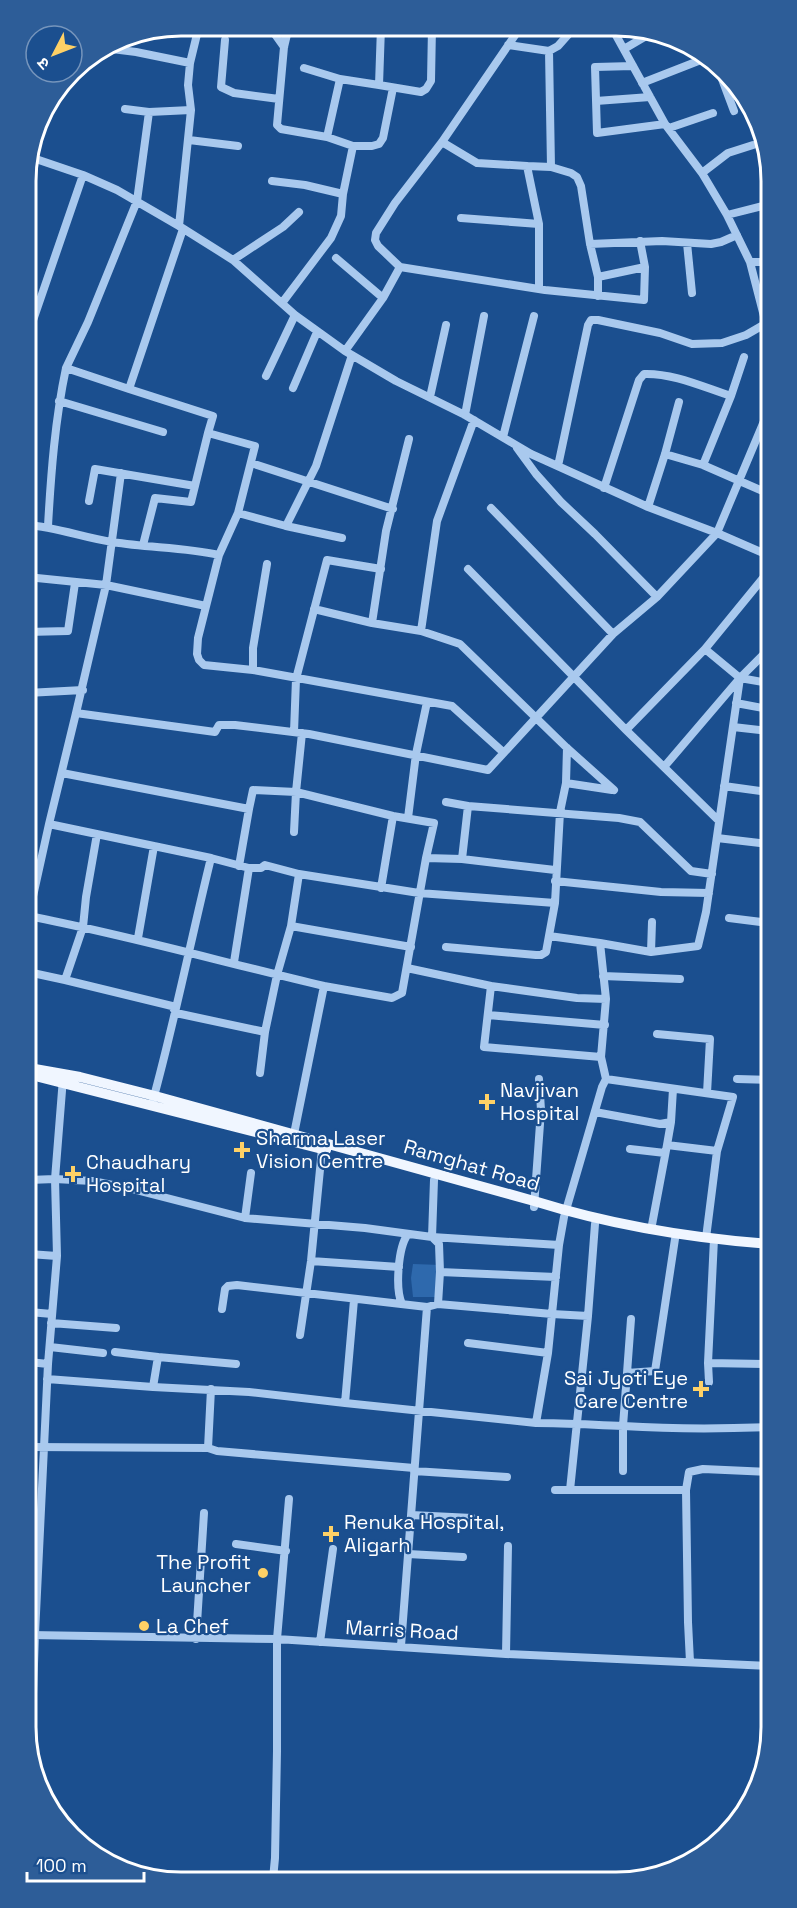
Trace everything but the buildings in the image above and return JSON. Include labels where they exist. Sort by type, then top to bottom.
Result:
[{"type":"main road","name":"Ramghat Road","points":[[36,1070],[294,1134],[622,1231],[675,1239],[761,1243]]},
{"type":"main road","name":"Ramghat Road","points":[[36,1075],[63,1078]]},
{"type":"main road","name":"Ramghat Road","points":[[153,1100],[434,1180],[534,1204]]},
{"type":"main road","name":"Ramghat Road","points":[[566,1214],[761,1248]]},
{"type":"street","points":[[129,389],[181,228],[191,110],[188,85],[196,36]]},
{"type":"street","points":[[276,36],[284,47]]},
{"type":"street","points":[[287,36],[277,125],[281,129],[327,137],[353,146],[379,144],[383,138],[393,88]]},
{"type":"street","points":[[379,85],[381,36]]},
{"type":"street","points":[[304,68],[340,79],[421,92],[431,81],[432,36]]},
{"type":"street","points":[[514,36],[442,142],[394,203],[376,233],[375,240],[378,246],[400,267],[539,289],[644,300],[645,267],[640,241]]},
{"type":"street","points":[[508,45],[549,51],[558,46],[567,36]]},
{"type":"street","points":[[617,36],[667,126],[702,173],[727,215],[750,262],[761,306]]},
{"type":"street","points":[[624,49],[642,39]]},
{"type":"street","points":[[225,40],[221,87],[234,93],[279,99]]},
{"type":"street","points":[[119,50],[190,63]]},
{"type":"street","points":[[549,51],[550,167]]},
{"type":"street","points":[[642,83],[698,61]]},
{"type":"street","points":[[633,66],[595,68],[597,133],[667,126],[713,112]]},
{"type":"street","points":[[327,137],[340,79]]},
{"type":"street","points":[[724,84],[734,111]]},
{"type":"street","points":[[596,101],[650,97]]},
{"type":"street","points":[[125,109],[148,112],[191,110]]},
{"type":"street","points":[[48,526],[51,466],[59,401],[66,368],[88,322],[136,201],[148,112]]},
{"type":"street","points":[[189,140],[238,146]]},
{"type":"street","points":[[442,142],[477,164],[550,167],[577,177],[581,186],[598,277],[598,296]]},
{"type":"street","points":[[702,173],[728,153],[753,145]]},
{"type":"street","points":[[282,303],[331,238],[341,216],[353,146]]},
{"type":"street","points":[[38,160],[83,175],[117,190],[233,260],[317,332],[396,381],[465,415],[531,454],[648,507],[761,552]]},
{"type":"street","points":[[527,166],[539,224],[539,289]]},
{"type":"street","points":[[36,312],[83,175]]},
{"type":"street","points":[[272,181],[305,185],[343,194]]},
{"type":"street","points":[[727,215],[761,206]]},
{"type":"street","points":[[233,260],[283,227],[299,212]]},
{"type":"street","points":[[461,218],[539,224]]},
{"type":"street","points":[[590,243],[721,242],[737,236]]},
{"type":"street","points":[[687,243],[692,293]]},
{"type":"street","points":[[336,258],[383,298]]},
{"type":"street","points":[[750,262],[761,262]]},
{"type":"street","points":[[286,526],[316,466],[349,353],[400,267]]},
{"type":"street","points":[[598,277],[645,267]]},
{"type":"street","points":[[266,376],[295,315]]},
{"type":"street","points":[[465,415],[484,316]]},
{"type":"street","points":[[503,437],[534,316]]},
{"type":"street","points":[[558,466],[591,320],[660,333],[692,344],[722,343],[761,328]]},
{"type":"street","points":[[430,397],[446,325]]},
{"type":"street","points":[[293,388],[317,332]]},
{"type":"street","points":[[703,465],[744,357]]},
{"type":"street","points":[[66,368],[213,416],[191,502],[155,498],[143,545]]},
{"type":"street","points":[[604,488],[639,380],[644,374],[677,379],[731,396]]},
{"type":"street","points":[[59,401],[163,432]]},
{"type":"street","points":[[648,507],[679,402]]},
{"type":"street","points":[[421,631],[438,521],[474,420]]},
{"type":"street","points":[[76,712],[215,732],[219,725],[235,725],[298,733],[416,754],[488,770],[613,634],[657,597],[717,533],[761,429]]},
{"type":"street","points":[[208,433],[255,446],[238,513],[219,555],[198,638],[199,660],[204,665],[253,670],[452,706],[503,752]]},
{"type":"street","points":[[372,623],[386,531],[409,440]]},
{"type":"street","points":[[513,443],[561,502],[596,534],[657,597]]},
{"type":"street","points":[[665,454],[703,465],[761,491]]},
{"type":"street","points":[[251,463],[393,509]]},
{"type":"street","points":[[89,501],[95,469],[195,486]]},
{"type":"street","points":[[36,882],[106,585],[121,473]]},
{"type":"street","points":[[490,508],[613,634]]},
{"type":"street","points":[[238,513],[342,538]]},
{"type":"street","points":[[36,525],[48,526],[112,542],[203,551],[219,555]]},
{"type":"street","points":[[294,832],[298,733],[296,679],[327,560],[381,569]]},
{"type":"street","points":[[253,670],[256,630],[267,564]]},
{"type":"street","points":[[468,569],[719,821]]},
{"type":"street","points":[[36,578],[106,585],[206,606]]},
{"type":"street","points":[[626,730],[705,649],[761,581]]},
{"type":"street","points":[[36,632],[68,631],[75,582]]},
{"type":"street","points":[[314,609],[372,623],[421,631],[460,644],[567,748],[614,790],[566,783]]},
{"type":"street","points":[[705,649],[740,678],[761,682]]},
{"type":"street","points":[[664,767],[740,678],[761,657]]},
{"type":"street","points":[[549,936],[651,952],[698,946],[712,874],[740,678]]},
{"type":"street","points":[[36,693],[83,690]]},
{"type":"street","points":[[408,818],[416,754],[427,702]]},
{"type":"street","points":[[736,703],[761,708]]},
{"type":"street","points":[[733,726],[761,730]]},
{"type":"street","points":[[446,947],[541,955],[546,952],[555,903],[555,870],[560,812],[566,783],[567,748]]},
{"type":"street","points":[[62,773],[249,809]]},
{"type":"street","points":[[724,786],[761,791]]},
{"type":"street","points":[[36,919],[138,938],[188,953],[234,962],[324,986],[392,998],[402,993],[434,823],[393,816],[296,792],[254,790],[239,866]]},
{"type":"street","points":[[446,802],[468,806],[619,818],[640,822],[691,871],[712,874]]},
{"type":"street","points":[[462,859],[468,806]]},
{"type":"street","points":[[381,888],[393,816]]},
{"type":"street","points":[[49,824],[249,868],[261,868],[265,865],[299,874],[419,893],[555,903]]},
{"type":"street","points":[[65,980],[83,927],[97,834]]},
{"type":"street","points":[[717,838],[761,843]]},
{"type":"street","points":[[138,938],[154,846]]},
{"type":"street","points":[[153,1100],[176,1013],[211,858]]},
{"type":"street","points":[[426,858],[462,859],[555,870]]},
{"type":"street","points":[[234,962],[249,868]]},
{"type":"street","points":[[260,1073],[265,1032],[277,975],[291,926],[299,874]]},
{"type":"street","points":[[555,881],[661,892],[709,893]]},
{"type":"street","points":[[729,918],[761,922]]},
{"type":"street","points":[[651,952],[652,922]]},
{"type":"street","points":[[291,926],[411,947]]},
{"type":"street","points":[[536,1423],[548,1353],[559,1245],[606,1079],[602,1057],[606,999],[600,943]]},
{"type":"street","points":[[407,968],[491,986],[577,998],[606,999]]},
{"type":"street","points":[[36,974],[172,1006],[176,1013],[265,1032]]},
{"type":"street","points":[[603,976],[680,979]]},
{"type":"street","points":[[294,1134],[324,986]]},
{"type":"street","points":[[491,986],[484,1047],[602,1057]]},
{"type":"street","points":[[488,1015],[605,1025]]},
{"type":"street","points":[[657,1034],[710,1040],[707,1093]]},
{"type":"street","points":[[36,1576],[51,1314],[57,1256],[55,1179],[63,1078]]},
{"type":"street","points":[[534,1204],[541,1110],[539,1079]]},
{"type":"street","points":[[606,1079],[733,1096],[717,1151],[711,1240],[709,1382]]},
{"type":"street","points":[[737,1079],[761,1080]]},
{"type":"street","points":[[651,1230],[671,1122],[673,1089]]},
{"type":"street","points":[[595,1112],[660,1124],[671,1122]]},
{"type":"street","points":[[300,1335],[311,1261],[322,1149]]},
{"type":"street","points":[[630,1149],[717,1151]]},
{"type":"street","points":[[245,1218],[251,1173]]},
{"type":"street","points":[[36,1180],[92,1181],[245,1218],[365,1228],[432,1237],[559,1245]]},
{"type":"street","points":[[434,1180],[432,1237],[439,1244],[438,1304]]},
{"type":"street","points":[[570,1490],[595,1224]]},
{"type":"street","points":[[402,1304],[399,1297],[399,1267],[404,1240],[408,1234]]},
{"type":"street","points":[[627,1373],[655,1371],[675,1239]]},
{"type":"street","points":[[36,1254],[57,1256]]},
{"type":"street","points":[[311,1261],[399,1267]]},
{"type":"street","points":[[440,1272],[556,1276]]},
{"type":"street","points":[[222,1309],[225,1289],[228,1286],[237,1285],[427,1307],[438,1304],[588,1316]]},
{"type":"street","points":[[345,1403],[354,1300]]},
{"type":"street","points":[[400,1646],[427,1307]]},
{"type":"street","points":[[36,1313],[51,1314]]},
{"type":"street","points":[[623,1471],[623,1426],[631,1319]]},
{"type":"street","points":[[51,1323],[116,1328]]},
{"type":"street","points":[[468,1343],[548,1353]]},
{"type":"street","points":[[50,1347],[103,1353]]},
{"type":"street","points":[[115,1352],[236,1364]]},
{"type":"street","points":[[153,1387],[158,1357]]},
{"type":"street","points":[[36,1363],[48,1364]]},
{"type":"street","points":[[708,1363],[761,1364]]},
{"type":"street","points":[[47,1379],[211,1389],[536,1423],[577,1422],[623,1426],[729,1429],[761,1427]]},
{"type":"street","points":[[208,1448],[211,1389]]},
{"type":"street","points":[[36,1447],[208,1448],[217,1451],[507,1477]]},
{"type":"street","points":[[690,1662],[688,1472],[703,1469],[761,1472]]},
{"type":"street","points":[[555,1490],[687,1490]]},
{"type":"street","points":[[274,1872],[277,1639],[289,1499]]},
{"type":"street","points":[[196,1639],[204,1513]]},
{"type":"street","points":[[411,1515],[472,1518]]},
{"type":"street","points":[[236,1544],[286,1551]]},
{"type":"street","points":[[506,1654],[508,1546]]},
{"type":"street","points":[[320,1642],[333,1549]]},
{"type":"street","points":[[408,1554],[463,1557]]},
{"type":"street","name":"Marris Road","points":[[36,1634],[277,1639],[506,1654],[761,1666]]},
{"type":"shaded area","points":[[413,1264],[441,1265],[436,1297],[413,1297],[411,1278]]},
{"type":"place","name":"Navjivan Hospital","points":[[487,1102]]},
{"type":"place","name":"Sharma Laser Vision Centre","points":[[242,1150]]},
{"type":"place","name":"Chaudhary Hospital","points":[[73,1174]]},
{"type":"place","name":"Sai Jyoti Eye Care Centre","points":[[701,1389]]},
{"type":"place","name":"Renuka Hospital, Aligarh","points":[[331,1534]]},
{"type":"place","name":"The Profit Launcher","points":[[263,1573]]},
{"type":"place","name":"La Chef","points":[[144,1626]]}]
